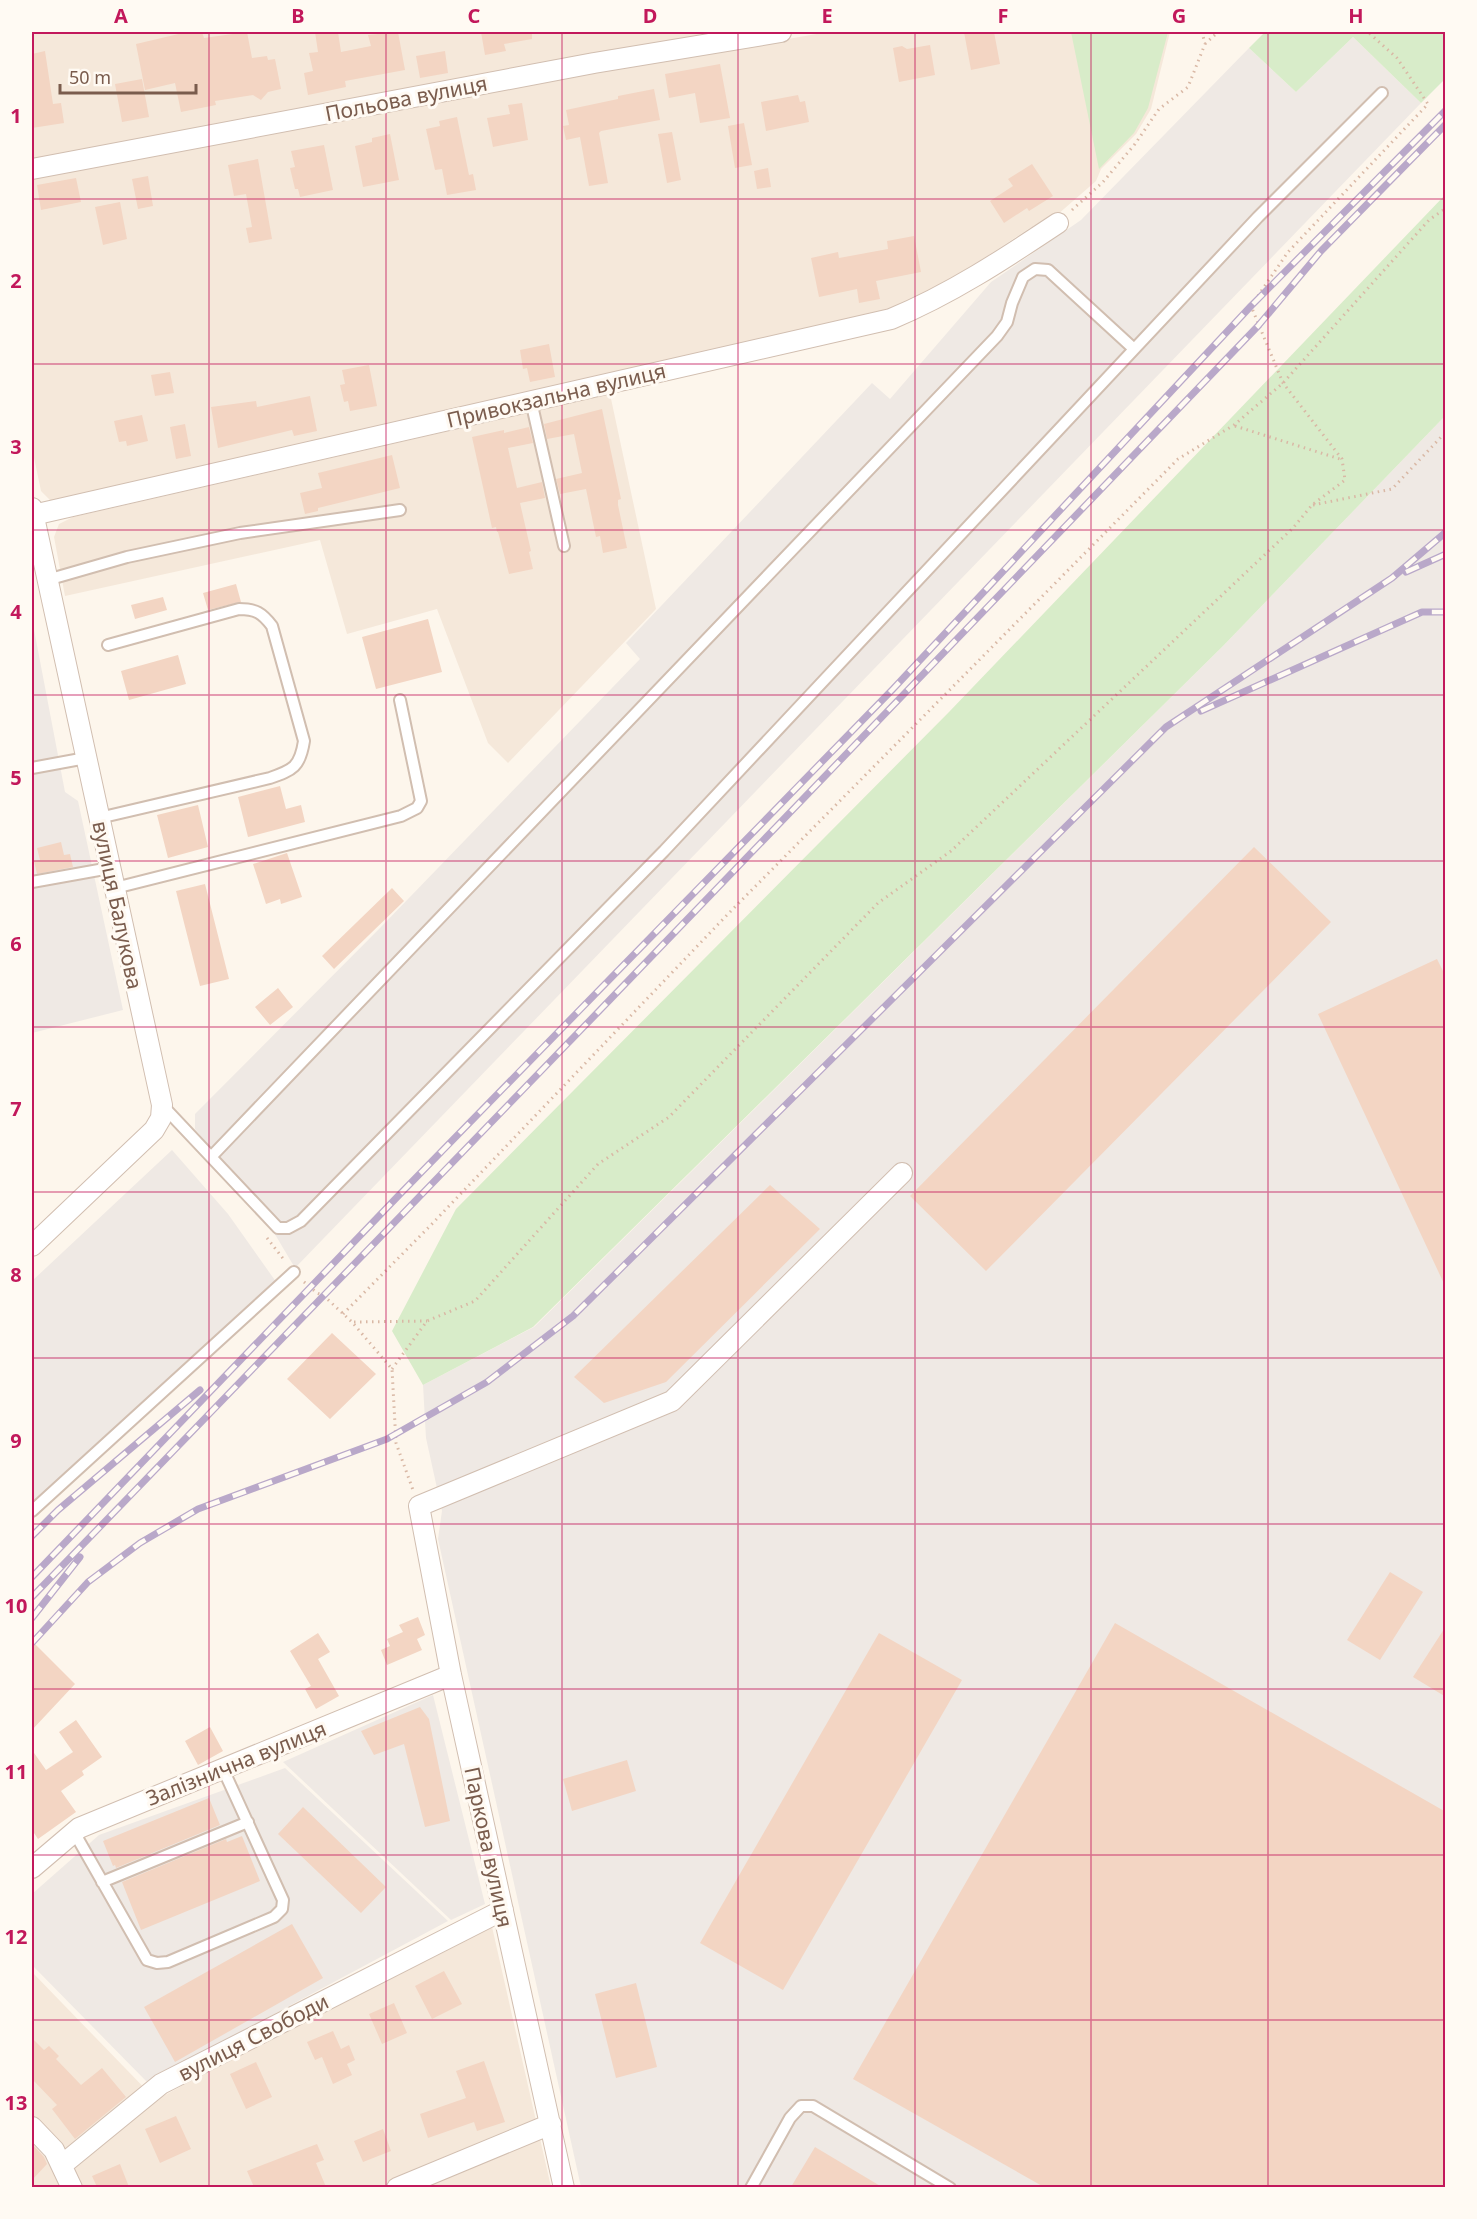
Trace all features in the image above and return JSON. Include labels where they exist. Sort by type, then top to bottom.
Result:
[{"type":"street","name":"Польова вулиця","points":[[32,169],[582,65],[781,32]]},
{"type":"street","name":"Привокзальна вулиця","points":[[32,512],[891,319],[929,303],[993,267],[1058,223]]},
{"type":"street","name":"вулиця Балукова","points":[[32,512],[162,1105]]},
{"type":"street","points":[[32,1246],[154,1130],[161,1118],[162,1105]]},
{"type":"street","points":[[418,1506],[672,1401],[902,1173]]},
{"type":"street","name":"Паркова вулиця","points":[[418,1506],[452,1675],[564,2187]]},
{"type":"street","name":"Залізнична вулиця","points":[[32,1868],[79,1828],[452,1675]]},
{"type":"street","name":"вулиця Свободи","points":[[62,2165],[161,2084],[503,1910]]},
{"type":"street","points":[[397,2187],[551,2124]]},
{"type":"street","points":[[32,2127],[54,2150],[72,2187]]},
{"type":"lane","points":[[162,1105],[278,1228],[288,1228],[301,1221],[664,851],[1258,217],[1382,93]]},
{"type":"lane","points":[[211,1157],[997,336],[1007,322],[1023,277],[1035,269],[1048,270],[1134,349]]},
{"type":"lane","points":[[531,401],[564,546]]},
{"type":"lane","points":[[47,580],[127,557],[240,533],[400,510]]},
{"type":"lane","points":[[99,818],[270,778],[288,771],[301,759],[304,741],[272,626],[264,615],[253,609],[239,609],[108,645]]},
{"type":"lane","points":[[115,888],[401,816],[417,808],[421,801],[400,700]]},
{"type":"lane","points":[[32,768],[86,758]]},
{"type":"lane","points":[[32,882],[110,868]]},
{"type":"lane","points":[[32,1511],[294,1272]]},
{"type":"lane","points":[[74,1832],[147,1960],[157,1963],[168,1962],[274,1917],[282,1909],[282,1900],[223,1768]]},
{"type":"lane","points":[[102,1882],[248,1822]]},
{"type":"lane","points":[[751,2187],[790,2118],[801,2106],[813,2106],[950,2187]]},
{"type":"path","points":[[1202,32],[1205,44]]},
{"type":"path","points":[[1058,223],[1103,182],[1135,144],[1159,109],[1188,87],[1205,44],[1218,32]]},
{"type":"path","points":[[352,1322],[427,1321],[475,1301],[598,1164],[669,1117],[878,903],[951,851],[1293,528],[1312,505],[1346,480],[1342,459],[1282,383],[1251,306],[1288,252],[1428,104],[1397,58],[1368,32]]},
{"type":"path","points":[[343,1314],[727,915],[1178,459],[1234,425],[1282,383],[1429,220],[1446,208]]},
{"type":"path","points":[[1234,425],[1342,459]]},
{"type":"path","points":[[1312,505],[1392,489],[1442,436],[1446,437]]},
{"type":"path","points":[[264,1235],[294,1272],[352,1322],[392,1370],[396,1443],[418,1506]]},
{"type":"path","points":[[392,1370],[427,1321]]},
{"type":"shaded area","points":[[32,32],[714,32],[32,160]]},
{"type":"shaded area","points":[[828,32],[1170,32],[1151,109],[1136,134],[1101,169],[1096,181],[1049,222],[1030,228],[926,296],[890,312],[65,503],[50,500],[41,491],[32,448],[32,178],[596,72]]},
{"type":"shaded area","points":[[1353,37],[1421,103],[295,1268],[254,1199],[195,1129],[195,1114],[380,928],[640,659],[626,643],[872,383],[890,399],[991,282],[1081,220],[1249,48],[1296,92]]},
{"type":"shaded area","points":[[610,394],[656,609],[508,763],[488,743],[437,609],[347,634],[320,540],[65,596],[54,537],[59,524],[73,517]]},
{"type":"shaded area","points":[[1445,416],[1445,2187],[581,2187],[438,1539],[442,1511],[426,1438],[423,1385],[534,1327],[1223,646]]},
{"type":"shaded area","points":[[32,619],[65,792],[78,801],[123,1010],[32,1033]]},
{"type":"shaded area","points":[[172,1150],[228,1214],[279,1286],[32,1503],[32,1281]]},
{"type":"shaded area","points":[[433,1695],[485,1904],[451,1920],[283,1762]]},
{"type":"shaded area","points":[[285,1768],[448,1921],[147,2082],[32,1965],[32,1894],[99,1835]]},
{"type":"shaded area","points":[[490,1918],[551,2187],[32,2187],[32,1972],[156,2100]]},
{"type":"green space","points":[[1071,32],[1168,32],[1148,108],[1134,133],[1099,169]]},
{"type":"green space","points":[[1265,32],[1445,32],[1445,79],[1421,103],[1353,37],[1296,92],[1249,48]]},
{"type":"green space","points":[[1445,195],[1445,416],[1223,646],[533,1327],[423,1385],[392,1331],[456,1209],[949,712]]},
{"type":"building","points":[[187,32],[202,32],[204,38],[247,32],[252,58],[267,56],[268,60],[275,59],[281,89],[268,92],[261,100],[253,95],[215,101],[216,105],[181,112],[175,83],[145,90],[136,44]]},
{"type":"building","points":[[315,32],[338,32],[341,52],[371,46],[368,35],[398,32],[405,70],[345,81],[346,87],[308,95],[304,73],[313,71],[309,53],[318,52]]},
{"type":"building","points":[[481,32],[532,32],[532,39],[504,44],[506,51],[485,55]]},
{"type":"building","points":[[964,32],[994,32],[1000,64],[971,70]]},
{"type":"building","points":[[930,45],[935,75],[899,82],[893,48],[902,46],[907,49]]},
{"type":"building","points":[[45,51],[53,104],[61,103],[64,123],[32,128],[32,54]]},
{"type":"building","points":[[445,51],[448,73],[420,78],[416,56]]},
{"type":"building","points":[[720,64],[730,118],[700,123],[695,93],[669,98],[665,74]]},
{"type":"building","points":[[142,79],[149,117],[122,122],[115,84]]},
{"type":"building","points":[[654,89],[660,120],[601,131],[599,133],[608,183],[589,186],[580,137],[566,140],[563,126],[569,125],[566,110]]},
{"type":"building","points":[[798,95],[800,102],[805,101],[809,122],[766,131],[761,102]]},
{"type":"building","points":[[522,103],[528,140],[493,147],[487,118],[510,114],[508,105]]},
{"type":"building","points":[[457,117],[469,175],[473,174],[476,190],[447,195],[442,169],[435,170],[426,129],[440,126],[439,121]]},
{"type":"building","points":[[744,123],[752,165],[735,168],[728,126]]},
{"type":"building","points":[[672,132],[681,180],[667,183],[658,134]]},
{"type":"building","points":[[390,134],[399,180],[363,187],[355,146],[372,142],[372,138]]},
{"type":"building","points":[[324,145],[333,190],[300,197],[298,189],[295,189],[290,168],[295,167],[291,151]]},
{"type":"building","points":[[258,159],[272,239],[249,243],[246,228],[252,227],[246,194],[234,196],[228,165]]},
{"type":"building","points":[[1032,164],[1053,196],[1029,211],[1027,208],[1004,223],[990,201],[1013,186],[1008,179]]},
{"type":"building","points":[[768,168],[771,187],[757,189],[754,171]]},
{"type":"building","points":[[148,176],[153,206],[138,209],[132,179]]},
{"type":"building","points":[[76,178],[81,202],[41,210],[37,185]]},
{"type":"building","points":[[120,202],[127,239],[103,245],[95,207]]},
{"type":"building","points":[[914,236],[921,272],[876,281],[880,299],[859,303],[857,289],[819,297],[811,258],[838,252],[839,258],[888,249],[887,241]]},
{"type":"building","points":[[549,344],[555,377],[530,382],[527,368],[523,369],[520,350]]},
{"type":"building","points":[[369,365],[377,406],[350,411],[348,401],[344,402],[340,385],[345,384],[342,370]]},
{"type":"building","points":[[170,372],[174,393],[155,396],[151,375]]},
{"type":"building","points":[[310,396],[317,431],[294,436],[292,430],[218,448],[211,407],[256,401],[257,407]]},
{"type":"building","points":[[602,409],[621,499],[618,500],[618,505],[627,548],[603,553],[600,536],[596,537],[586,489],[560,494],[556,479],[582,473],[574,434],[547,439],[544,424]]},
{"type":"building","points":[[142,415],[148,441],[127,446],[126,441],[119,442],[114,421]]},
{"type":"building","points":[[185,424],[191,456],[176,459],[170,427]]},
{"type":"building","points":[[529,427],[533,443],[508,448],[517,488],[542,482],[545,498],[520,503],[533,569],[509,574],[498,532],[496,527],[492,528],[472,437]]},
{"type":"building","points":[[392,455],[400,488],[318,508],[318,511],[305,514],[300,493],[322,488],[318,473]]},
{"type":"building","points":[[236,584],[241,602],[208,610],[203,593]]},
{"type":"building","points":[[163,597],[167,610],[135,619],[131,605]]},
{"type":"building","points":[[428,619],[442,672],[376,689],[362,637]]},
{"type":"building","points":[[178,655],[186,684],[129,700],[121,671]]},
{"type":"building","points":[[280,786],[286,809],[301,805],[305,822],[248,837],[238,797]]},
{"type":"building","points":[[198,805],[208,847],[168,858],[157,815]]},
{"type":"building","points":[[61,842],[64,855],[70,854],[73,867],[37,874],[34,861],[40,860],[37,848]]},
{"type":"building","points":[[1254,847],[1331,922],[986,1271],[910,1196]]},
{"type":"building","points":[[287,853],[302,897],[281,904],[280,899],[266,904],[253,864]]},
{"type":"building","points":[[205,884],[229,979],[200,986],[176,891]]},
{"type":"building","points":[[392,888],[404,901],[334,969],[322,956]]},
{"type":"building","points":[[1437,959],[1446,977],[1446,1288],[1318,1014]]},
{"type":"building","points":[[278,988],[293,1007],[270,1025],[255,1007]]},
{"type":"building","points":[[770,1185],[820,1229],[666,1382],[604,1403],[574,1377]]},
{"type":"building","points":[[332,1333],[376,1374],[330,1419],[287,1379]]},
{"type":"building","points":[[1390,1572],[1423,1592],[1380,1660],[1347,1640]]},
{"type":"building","points":[[418,1617],[425,1635],[417,1639],[422,1650],[387,1665],[381,1650],[390,1646],[387,1639],[403,1632],[399,1625]]},
{"type":"building","points":[[1115,1623],[1446,1812],[1446,2187],[1044,2187],[853,2079]]},
{"type":"building","points":[[1446,1626],[1446,1697],[1413,1677]]},
{"type":"building","points":[[318,1633],[330,1652],[318,1659],[339,1696],[316,1709],[305,1689],[311,1686],[290,1651]]},
{"type":"building","points":[[879,1633],[962,1680],[783,1990],[700,1943]]},
{"type":"building","points":[[32,1641],[75,1684],[32,1730]]},
{"type":"building","points":[[420,1707],[429,1719],[450,1821],[425,1827],[404,1744],[374,1755],[361,1731]]},
{"type":"building","points":[[76,1720],[102,1757],[82,1771],[84,1775],[61,1791],[76,1812],[38,1839],[32,1830],[32,1750],[46,1770],[73,1752],[59,1732]]},
{"type":"building","points":[[210,1727],[223,1751],[198,1765],[185,1741]]},
{"type":"building","points":[[627,1760],[636,1791],[572,1811],[563,1779]]},
{"type":"building","points":[[209,1798],[220,1825],[116,1868],[115,1865],[113,1866],[103,1841]]},
{"type":"building","points":[[303,1807],[386,1887],[361,1913],[278,1834]]},
{"type":"building","points":[[242,1836],[260,1881],[141,1930],[122,1882],[226,1839],[227,1842]]},
{"type":"building","points":[[292,1924],[323,1978],[175,2062],[144,2007]]},
{"type":"building","points":[[444,1971],[462,2004],[432,2019],[415,1986]]},
{"type":"building","points":[[636,1983],[657,2067],[616,2078],[595,1994]]},
{"type":"building","points":[[394,2003],[407,2033],[382,2044],[369,2014]]},
{"type":"building","points":[[333,2031],[341,2049],[349,2045],[355,2060],[347,2064],[352,2075],[333,2084],[322,2057],[315,2060],[307,2042]]},
{"type":"building","points":[[32,2038],[44,2050],[49,2046],[59,2056],[56,2059],[81,2085],[102,2068],[126,2097],[75,2139],[52,2109],[57,2105],[32,2079]]},
{"type":"building","points":[[484,2061],[505,2122],[477,2131],[474,2122],[428,2138],[420,2114],[466,2098],[456,2071]]},
{"type":"building","points":[[256,2062],[272,2097],[246,2109],[230,2074]]},
{"type":"building","points":[[176,2116],[191,2149],[160,2163],[145,2129]]},
{"type":"building","points":[[383,2129],[391,2151],[363,2162],[354,2141]]},
{"type":"building","points":[[32,2144],[47,2164],[32,2180]]},
{"type":"building","points":[[317,2144],[324,2160],[316,2163],[326,2187],[254,2187],[247,2171]]},
{"type":"building","points":[[815,2147],[882,2187],[791,2187]]},
{"type":"building","points":[[120,2164],[129,2187],[97,2187],[92,2176]]},
{"type":"railway","points":[[32,1577],[402,1192],[893,689],[1251,306],[1446,110]]},
{"type":"railway","points":[[32,1597],[1258,326],[1321,251],[1446,124]]},
{"type":"railway","points":[[32,1643],[88,1582],[140,1543],[198,1509],[387,1439],[487,1382],[573,1316],[1166,727],[1392,578],[1446,532]]},
{"type":"railway","points":[[1406,572],[1446,554]]},
{"type":"railway","points":[[1201,711],[1422,612],[1446,612]]},
{"type":"railway","points":[[32,1536],[58,1510],[200,1390]]},
{"type":"railway","points":[[32,1618],[80,1557]]}]
